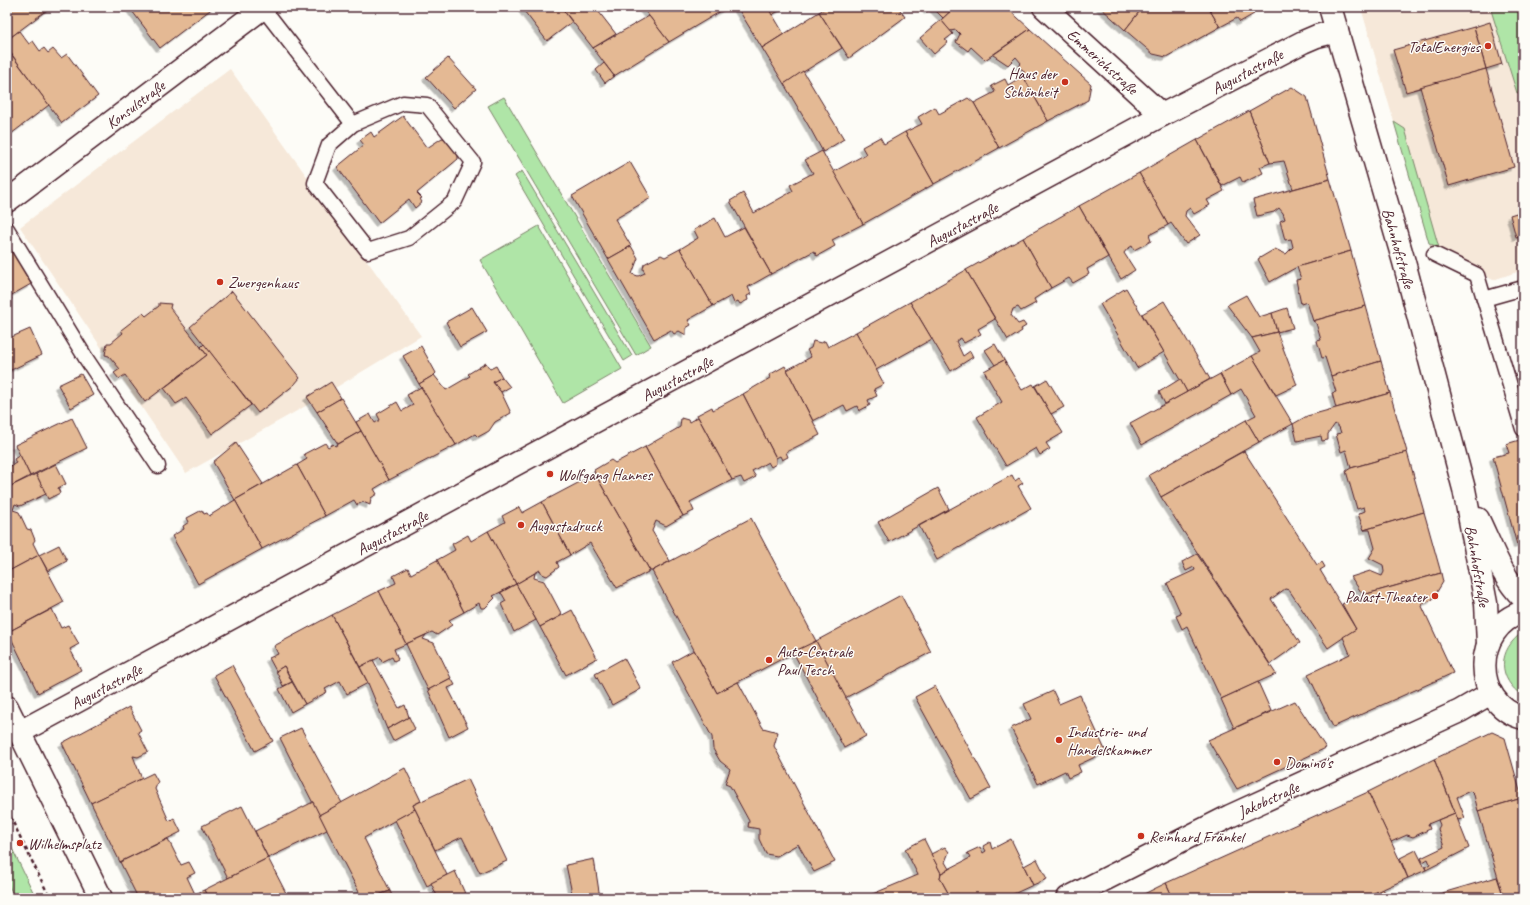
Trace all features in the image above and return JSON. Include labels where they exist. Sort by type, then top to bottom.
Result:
[{"type":"street","name":"Konsulstraße","points":[[7,201],[263,7]]},
{"type":"street","name":"Emmerichstraße","points":[[1044,7],[1162,115]]},
{"type":"street","name":"Bahnhofstraße","points":[[1330,7],[1404,262],[1464,489],[1486,603],[1488,644]]},
{"type":"street","name":"Augustastraße","points":[[20,732],[1162,115],[1294,46],[1317,36],[1337,31]]},
{"type":"street","name":"Bahnhofstraße","points":[[1464,489],[1504,576],[1523,598]]},
{"type":"street","name":"Bahnhofstraße","points":[[1522,719],[1509,712],[1491,693],[1484,674],[1484,659],[1488,644],[1493,634],[1508,618],[1523,612]]},
{"type":"street","name":"Jakobstraße","points":[[1068,898],[1230,816],[1460,711],[1491,693]]},
{"type":"street","points":[[7,707],[101,898]]},
{"type":"lane","points":[[263,7],[352,124]]},
{"type":"lane","points":[[403,103],[427,105],[473,162],[455,201],[409,238],[368,251],[315,183],[329,145],[352,124],[403,103]]},
{"type":"lane","points":[[7,229],[86,360],[158,466]]},
{"type":"lane","points":[[1434,254],[1477,275],[1520,409],[1523,429]]},
{"type":"lane","points":[[1484,299],[1523,288]]},
{"type":"path","points":[[7,810],[50,898]]},
{"type":"path","points":[[7,824],[12,822]]},
{"type":"shaded area","points":[[1490,7],[1517,93],[1523,91],[1523,270],[1493,280],[1430,246],[1361,8]]},
{"type":"shaded area","name":"Zwergenhaus","points":[[230,69],[421,336],[335,388],[331,382],[307,397],[311,403],[186,473],[20,227]]},
{"type":"green space","points":[[1490,7],[1523,7],[1523,91],[1517,93]]},
{"type":"green space","points":[[504,97],[651,346],[636,355],[488,106]]},
{"type":"green space","points":[[1394,122],[1405,129],[1439,248],[1429,243]]},
{"type":"green space","points":[[522,171],[632,356],[624,361],[515,176]]},
{"type":"green space","points":[[539,226],[622,369],[563,403],[480,260]]},
{"type":"green space","points":[[1523,632],[1523,696],[1514,689],[1508,681],[1504,664],[1508,647],[1514,639]]},
{"type":"green space","points":[[7,838],[36,898],[15,898],[7,882]]},
{"type":"building","points":[[7,7],[51,7],[7,40]]},
{"type":"building","points":[[129,7],[214,7],[160,48]]},
{"type":"building","points":[[521,7],[561,7],[572,22],[547,41]]},
{"type":"building","points":[[561,7],[595,7],[616,34],[593,48]]},
{"type":"building","points":[[642,7],[728,7],[669,42]]},
{"type":"building","points":[[737,7],[768,7],[784,34],[762,48]]},
{"type":"building","points":[[768,7],[785,7],[772,15]]},
{"type":"building","points":[[827,7],[898,7],[905,17],[849,58],[819,12]]},
{"type":"building","points":[[925,7],[932,7],[928,11]]},
{"type":"building","points":[[932,7],[955,7],[943,18]]},
{"type":"building","points":[[955,7],[1006,7],[1030,29],[985,60],[971,47],[968,51],[956,42],[960,34],[956,30],[950,31],[941,20]]},
{"type":"building","points":[[1100,7],[1143,7],[1125,30]]},
{"type":"building","points":[[1143,7],[1208,7],[1220,27],[1166,57],[1153,54],[1125,30]]},
{"type":"building","points":[[1208,7],[1256,7],[1251,10],[1254,14],[1240,22],[1237,18],[1220,27]]},
{"type":"building","points":[[819,12],[842,48],[784,84],[762,48]]},
{"type":"building","points":[[649,16],[669,42],[614,76],[593,48]]},
{"type":"building","points":[[941,20],[953,34],[945,40],[948,42],[934,54],[920,38]]},
{"type":"building","name":"TotalEnergies","points":[[1490,22],[1502,64],[1486,69],[1474,27]]},
{"type":"building","points":[[1474,27],[1486,69],[1406,92],[1393,50]]},
{"type":"building","points":[[1030,29],[1091,84],[1088,100],[1048,121],[1023,76],[1024,71],[1018,66],[1021,63],[1016,57],[1008,65],[993,55]]},
{"type":"building","points":[[19,31],[29,44],[33,41],[40,51],[44,48],[48,53],[53,49],[61,58],[67,54],[98,96],[62,123],[7,48],[7,40]]},
{"type":"building","points":[[11,54],[49,105],[7,137],[7,57]]},
{"type":"building","points":[[448,58],[476,89],[454,108],[426,77]]},
{"type":"building","points":[[604,63],[614,76],[605,83],[596,70]]},
{"type":"building","points":[[1486,69],[1514,167],[1449,186],[1420,87]]},
{"type":"building","points":[[803,71],[844,139],[823,152],[784,84]]},
{"type":"building","points":[[1023,76],[1048,121],[999,148],[974,103],[995,92],[991,86],[1005,79],[1008,85]]},
{"type":"building","points":[[1292,87],[1307,97],[1330,179],[1293,189],[1284,161],[1270,163],[1249,111]]},
{"type":"building","points":[[968,98],[974,103],[999,148],[934,184],[905,132],[922,124],[918,117],[935,107],[939,114]]},
{"type":"building","points":[[1249,111],[1270,163],[1260,167],[1263,173],[1243,183],[1240,177],[1222,186],[1197,140]]},
{"type":"building","points":[[403,116],[427,148],[442,138],[448,139],[458,152],[458,159],[417,193],[422,198],[420,199],[422,202],[415,208],[409,199],[379,223],[337,167],[364,145],[360,140],[371,132],[374,137]]},
{"type":"building","points":[[905,132],[934,184],[863,224],[833,172],[866,154],[862,147],[880,137],[884,144]]},
{"type":"building","points":[[1197,140],[1224,191],[1207,200],[1210,205],[1194,214],[1190,208],[1186,211],[1185,216],[1200,235],[1186,244],[1171,223],[1168,225],[1139,173]]},
{"type":"building","points":[[822,151],[863,224],[832,240],[835,246],[817,256],[814,251],[771,274],[730,201],[743,193],[754,213],[793,191],[790,185],[813,173],[805,160]]},
{"type":"building","points":[[630,162],[651,198],[615,219],[631,246],[608,259],[572,196]]},
{"type":"building","points":[[1139,173],[1168,225],[1149,235],[1151,241],[1134,250],[1132,246],[1127,249],[1124,253],[1135,270],[1121,279],[1079,206]]},
{"type":"building","points":[[1330,179],[1351,251],[1297,267],[1270,282],[1258,259],[1275,249],[1286,254],[1293,247],[1291,239],[1285,240],[1280,221],[1285,219],[1279,208],[1274,212],[1257,216],[1253,200]]},
{"type":"building","points":[[1079,206],[1108,257],[1087,269],[1089,274],[1073,283],[1069,278],[1051,288],[1023,238]]},
{"type":"building","points":[[1523,211],[1523,235],[1516,237],[1510,215]]},
{"type":"building","points":[[715,218],[725,237],[744,227],[771,274],[748,287],[751,294],[747,296],[748,300],[740,304],[738,301],[734,303],[731,296],[713,306],[680,249],[698,238],[694,230]]},
{"type":"building","points":[[1023,238],[1051,288],[1034,299],[1036,303],[1021,311],[1018,307],[1013,309],[1011,315],[1018,324],[1023,322],[1026,326],[1021,329],[1022,331],[1008,340],[966,270]]},
{"type":"building","points":[[7,241],[31,284],[10,296],[12,299],[7,301]]},
{"type":"building","points":[[631,246],[638,258],[632,274],[638,276],[645,273],[643,269],[644,264],[661,255],[665,257],[680,249],[713,306],[688,320],[691,325],[686,328],[686,335],[679,331],[674,334],[671,330],[654,339],[608,259]]},
{"type":"building","points":[[1351,251],[1366,306],[1313,321],[1307,302],[1301,304],[1296,280],[1301,279],[1297,267]]},
{"type":"building","points":[[966,270],[995,319],[978,329],[981,334],[964,343],[961,338],[956,341],[963,356],[970,351],[973,357],[951,371],[910,302]]},
{"type":"building","points":[[1126,288],[1164,352],[1137,368],[1100,304]]},
{"type":"building","points":[[232,291],[300,378],[294,385],[258,413],[190,327]]},
{"type":"building","points":[[1246,295],[1259,317],[1272,313],[1277,332],[1252,338],[1227,305]]},
{"type":"building","points":[[1164,301],[1210,379],[1187,392],[1142,314]]},
{"type":"building","points":[[910,302],[932,339],[876,370],[856,332]]},
{"type":"building","points":[[159,303],[171,304],[170,308],[207,355],[145,402],[125,375],[119,379],[114,373],[120,369],[109,356],[105,355],[107,343],[111,343],[123,333],[121,330],[143,313],[146,316],[159,306]]},
{"type":"building","points":[[1366,306],[1381,361],[1331,376],[1325,357],[1322,358],[1317,341],[1321,340],[1316,323],[1313,321]]},
{"type":"building","points":[[472,307],[487,332],[460,347],[446,322]]},
{"type":"building","points":[[1287,308],[1293,328],[1277,332],[1272,313]]},
{"type":"building","points":[[30,329],[42,355],[7,372],[7,339]]},
{"type":"building","points":[[856,332],[884,384],[874,389],[877,396],[868,400],[870,405],[859,411],[857,406],[847,411],[844,405],[813,421],[787,370],[811,357],[807,350],[811,348],[813,341],[821,343],[825,341],[828,347]]},
{"type":"building","points":[[1277,332],[1297,385],[1276,395],[1252,356],[1260,352],[1252,338]]},
{"type":"building","points":[[204,344],[251,405],[212,434],[186,398],[176,404],[164,388],[207,355],[201,347]]},
{"type":"building","points":[[995,344],[1004,360],[995,365],[985,350]]},
{"type":"building","points":[[421,346],[436,373],[419,384],[403,356]]},
{"type":"building","points":[[1252,356],[1293,424],[1259,442],[1246,420],[1256,415],[1241,389],[1231,395],[1220,374]]},
{"type":"building","points":[[1004,360],[1022,390],[1033,384],[1063,433],[1046,443],[1050,449],[1040,455],[1036,448],[1006,466],[977,417],[1002,402],[984,371]]},
{"type":"building","points":[[1381,361],[1390,393],[1336,408],[1332,393],[1336,392],[1331,376]]},
{"type":"building","points":[[486,363],[490,369],[496,366],[502,377],[493,382],[501,392],[511,413],[495,422],[489,431],[478,437],[475,434],[456,445],[419,384],[434,375],[446,390],[470,376],[468,374]]},
{"type":"building","points":[[785,366],[820,435],[786,452],[788,457],[782,460],[780,456],[776,458],[743,394],[770,378],[769,375]]},
{"type":"building","points":[[81,374],[93,395],[71,408],[58,385]]},
{"type":"building","points":[[1220,374],[1231,395],[1142,445],[1130,423]]},
{"type":"building","points":[[502,377],[510,387],[501,392],[493,382]]},
{"type":"building","points":[[1047,379],[1064,407],[1051,414],[1035,386]]},
{"type":"building","points":[[1180,379],[1187,392],[1165,404],[1159,392]]},
{"type":"building","points":[[331,382],[341,398],[317,412],[307,397]]},
{"type":"building","points":[[421,387],[456,445],[389,480],[356,422],[370,414],[375,423],[380,420],[377,414],[397,402],[402,411],[413,405],[407,395]]},
{"type":"building","points":[[1390,393],[1407,452],[1351,468],[1346,450],[1341,452],[1336,434],[1341,433],[1339,427],[1335,424],[1328,434],[1328,440],[1322,441],[1321,436],[1297,441],[1293,424],[1307,416]]},
{"type":"building","points":[[743,394],[776,458],[776,464],[771,467],[768,462],[752,471],[756,477],[744,483],[741,477],[732,480],[697,415],[712,407],[713,410]]},
{"type":"building","points":[[341,398],[361,431],[338,444],[317,412]]},
{"type":"building","points":[[698,417],[732,480],[690,502],[694,511],[683,516],[645,447],[680,427],[681,418],[688,420],[689,422]]},
{"type":"building","points":[[72,418],[87,448],[30,476],[15,445]]},
{"type":"building","points":[[1246,420],[1259,442],[1161,497],[1149,475]]},
{"type":"building","points":[[361,431],[389,480],[374,489],[377,494],[371,498],[370,505],[363,502],[357,505],[354,500],[325,516],[297,465],[307,459],[304,454],[325,443],[328,447],[333,444],[335,446]]},
{"type":"building","points":[[1523,439],[1523,543],[1517,545],[1493,457],[1509,453],[1506,444]]},
{"type":"building","points":[[236,443],[263,484],[235,500],[213,462]]},
{"type":"building","points":[[645,447],[683,516],[666,526],[656,521],[652,531],[670,561],[652,571],[650,571],[594,470],[611,460],[615,463]]},
{"type":"building","points":[[1244,451],[1317,565],[1322,562],[1325,567],[1320,570],[1356,629],[1328,648],[1289,590],[1285,589],[1271,599],[1300,643],[1270,664],[1161,497]]},
{"type":"building","points":[[1407,452],[1424,512],[1364,530],[1358,514],[1365,511],[1364,507],[1357,509],[1346,471],[1351,468]]},
{"type":"building","points":[[20,455],[30,476],[7,488],[7,468],[16,463],[14,459]]},
{"type":"building","points":[[56,464],[66,484],[58,488],[60,493],[48,499],[36,474]]},
{"type":"building","points":[[297,465],[325,516],[262,549],[235,500]]},
{"type":"building","points":[[36,474],[46,494],[20,506],[15,504],[13,510],[19,512],[27,529],[31,530],[35,540],[33,543],[39,555],[7,572],[7,488]]},
{"type":"building","points":[[595,474],[650,571],[617,588],[590,543],[570,555],[542,502]]},
{"type":"building","points":[[1012,475],[1015,481],[1019,478],[1023,483],[1018,486],[1031,508],[937,560],[919,526]]},
{"type":"building","points":[[938,488],[949,509],[889,542],[878,522]]},
{"type":"building","points":[[235,500],[262,549],[198,584],[172,536],[184,529],[183,526],[189,522],[187,518],[202,510],[204,514],[207,513],[209,516]]},
{"type":"building","points":[[542,502],[570,555],[557,562],[559,567],[547,576],[542,574],[540,570],[516,584],[488,531],[505,522],[502,516],[519,507],[522,513]]},
{"type":"building","points":[[1424,512],[1441,573],[1363,595],[1351,577],[1370,571],[1382,576],[1384,572],[1383,565],[1369,558],[1375,548],[1370,530],[1364,530]]},
{"type":"building","points":[[751,518],[816,641],[717,693],[652,571]]},
{"type":"building","points":[[488,531],[516,584],[493,596],[495,598],[485,608],[481,608],[479,603],[464,612],[437,560],[455,550],[452,544],[468,535],[471,541]]},
{"type":"building","points":[[59,545],[67,561],[48,571],[39,555]]},
{"type":"building","points":[[1197,554],[1276,674],[1221,699],[1187,626],[1182,629],[1176,616],[1181,614],[1167,583],[1195,570],[1194,567],[1186,571],[1182,562]]},
{"type":"building","points":[[39,555],[64,602],[8,632],[7,572]]},
{"type":"building","points":[[437,560],[464,612],[449,620],[452,625],[437,635],[432,632],[406,644],[379,591],[396,583],[393,576],[408,568],[411,574]]},
{"type":"building","points":[[535,573],[534,578],[544,581],[562,615],[540,627],[516,584]]},
{"type":"building","points":[[1441,573],[1443,582],[1432,600],[1421,604],[1453,673],[1333,727],[1308,674],[1350,654],[1343,637],[1356,629],[1342,604],[1363,595]]},
{"type":"building","points":[[516,584],[536,620],[514,632],[501,604],[506,601],[500,593]]},
{"type":"building","points":[[379,591],[406,644],[394,649],[398,659],[394,661],[392,657],[382,662],[380,657],[360,667],[332,615]]},
{"type":"building","points":[[901,595],[931,652],[845,698],[816,641]]},
{"type":"building","points":[[52,609],[61,628],[68,625],[79,644],[70,649],[81,670],[38,693],[8,632]]},
{"type":"building","points":[[572,610],[597,658],[566,675],[540,627]]},
{"type":"building","points":[[332,615],[368,683],[347,694],[340,681],[325,689],[327,692],[305,704],[284,666],[276,671],[269,658],[278,654],[274,646]]},
{"type":"building","points":[[426,635],[423,639],[434,643],[451,678],[428,690],[406,644]]},
{"type":"building","points":[[816,641],[866,736],[844,748],[793,652]]},
{"type":"building","points":[[694,650],[717,693],[738,682],[763,728],[778,732],[774,746],[835,862],[814,872],[798,844],[777,856],[766,854],[759,839],[759,829],[748,827],[749,821],[730,786],[725,784],[730,769],[720,761],[713,749],[712,737],[672,662]]},
{"type":"building","points":[[624,658],[641,689],[612,705],[595,674]]},
{"type":"building","points":[[373,660],[399,708],[405,705],[409,717],[387,729],[360,667]]},
{"type":"building","points":[[232,665],[273,741],[255,751],[214,675]]},
{"type":"building","points":[[284,666],[292,682],[283,686],[276,671]]},
{"type":"building","points":[[451,678],[455,685],[448,688],[468,727],[449,737],[428,690]]},
{"type":"building","points":[[292,682],[305,704],[291,712],[279,689]]},
{"type":"building","points":[[1258,682],[1271,711],[1234,728],[1221,699]]},
{"type":"building","points":[[935,686],[991,788],[971,799],[915,697]]},
{"type":"building","name":"Industrie- und Handelskammer","points":[[1053,691],[1059,704],[1080,695],[1106,752],[1078,765],[1081,772],[1068,778],[1065,771],[1038,784],[1011,728],[1031,719],[1024,704]]},
{"type":"building","points":[[1295,701],[1326,748],[1237,789],[1208,740]]},
{"type":"building","points":[[129,707],[141,730],[138,732],[148,752],[138,757],[133,756],[142,779],[91,803],[62,743]]},
{"type":"building","points":[[409,717],[415,729],[393,741],[387,729]]},
{"type":"building","points":[[301,728],[342,803],[319,815],[280,738]]},
{"type":"building","points":[[1492,732],[1505,738],[1522,798],[1478,811],[1474,795],[1470,791],[1457,797],[1465,818],[1458,820],[1434,759]]},
{"type":"building","points":[[1434,759],[1455,813],[1428,824],[1430,829],[1413,837],[1407,835],[1391,842],[1368,792]]},
{"type":"building","points":[[405,768],[421,801],[413,805],[415,809],[364,838],[390,891],[370,898],[362,898],[319,815]]},
{"type":"building","points":[[153,773],[158,782],[155,789],[169,821],[174,818],[181,832],[120,862],[91,803]]},
{"type":"building","points":[[468,779],[507,861],[480,873],[462,837],[435,850],[413,805]]},
{"type":"building","points":[[1368,792],[1408,878],[1363,898],[1173,898],[1166,883]]},
{"type":"building","points":[[1522,798],[1523,898],[1504,898],[1478,811]]},
{"type":"building","points":[[313,802],[327,830],[268,858],[255,831]]},
{"type":"building","points":[[242,806],[268,858],[228,878],[202,826]]},
{"type":"building","points":[[415,809],[447,875],[427,886],[395,820]]},
{"type":"building","points":[[1455,813],[1469,848],[1426,870],[1425,867],[1430,864],[1428,859],[1423,862],[1421,858],[1444,847],[1438,829],[1440,825],[1438,820]]},
{"type":"building","points":[[168,839],[181,865],[189,862],[195,873],[187,877],[195,894],[187,898],[138,898],[120,862]]},
{"type":"building","points":[[924,839],[941,873],[940,878],[951,898],[863,898],[918,875],[905,849]]},
{"type":"building","points":[[1011,839],[1033,885],[1005,898],[951,898],[940,878],[941,873],[970,858],[967,853],[980,847],[983,853],[986,851],[983,846],[990,842],[992,849]]},
{"type":"building","points":[[945,847],[949,852],[945,862],[949,869],[941,873],[931,854]]},
{"type":"building","points":[[1416,850],[1426,870],[1408,878],[1400,858]]},
{"type":"building","points":[[268,858],[286,893],[275,898],[208,898],[204,890]]},
{"type":"building","points":[[594,859],[600,898],[573,898],[566,865]]},
{"type":"building","points":[[1037,859],[1047,879],[1033,885],[1024,866]]},
{"type":"building","points":[[455,871],[467,898],[438,898],[431,883]]},
{"type":"building","points":[[1497,877],[1504,898],[1425,898]]},
{"type":"building","points":[[1166,883],[1173,898],[1136,898]]},
{"type":"building","points":[[1383,889],[1388,898],[1363,898]]},
{"type":"building","points":[[204,890],[208,898],[187,898],[195,894]]},
{"type":"building","points":[[390,891],[393,898],[370,898]]},
{"type":"building","points":[[641,892],[650,898],[631,898],[633,894]]},
{"type":"place","name":"TotalEnergies","points":[[1488,46]]},
{"type":"place","name":"Haus der Schönheit","points":[[1065,82]]},
{"type":"place","name":"Zwergenhaus","points":[[220,282]]},
{"type":"place","name":"Wolfgang Hannes","points":[[550,474]]},
{"type":"place","name":"Augustadruck","points":[[521,525]]},
{"type":"place","name":"Palast-Theater","points":[[1435,596]]},
{"type":"place","name":"Auto-Centrale Paul Tesch","points":[[769,660]]},
{"type":"place","name":"Industrie- und Handelskammer","points":[[1059,740]]},
{"type":"place","name":"Domino's","points":[[1277,762]]},
{"type":"place","name":"Reinhard Fränkel","points":[[1141,836]]},
{"type":"place","name":"Wilhelmsplatz","points":[[20,843]]}]
